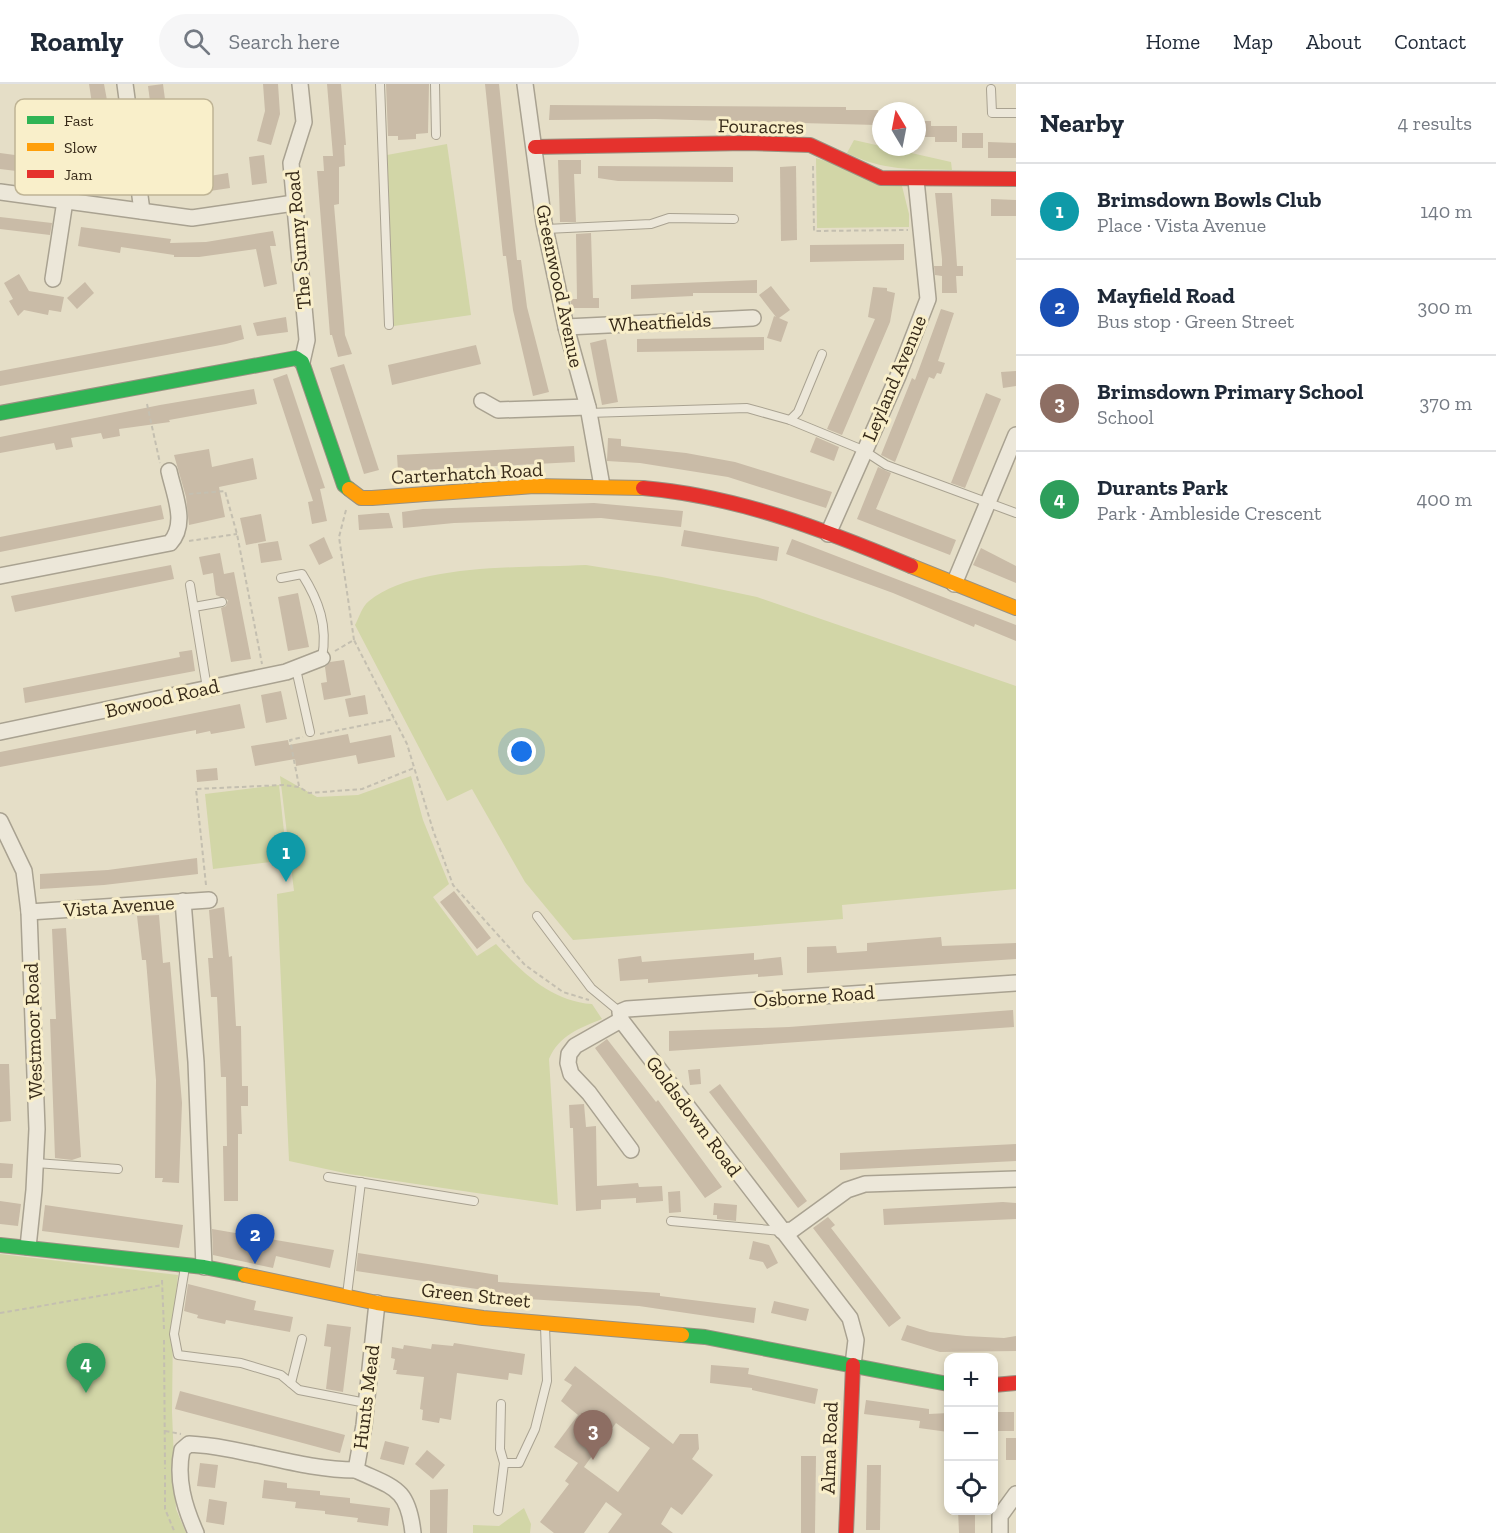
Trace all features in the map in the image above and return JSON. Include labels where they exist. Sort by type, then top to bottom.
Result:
[{"type":"street","points":[[125,84],[127,99]]},
{"type":"street","name":"The Sunny Road","points":[[300,84],[304,122],[291,163],[307,340],[302,362]]},
{"type":"street","name":"Greenwood Avenue","points":[[525,84],[546,229],[566,327],[588,410],[602,486]]},
{"type":"street","name":"Fouracres","points":[[535,147],[746,143],[813,146],[881,178],[1016,179]]},
{"type":"street","name":"Leyland Avenue","points":[[828,534],[863,450],[898,376],[928,299],[916,180]]},
{"type":"street","points":[[0,192],[15,194]]},
{"type":"street","points":[[22,195],[192,218],[294,203]]},
{"type":"street","points":[[140,195],[142,211]]},
{"type":"street","points":[[53,279],[65,201]]},
{"type":"street","name":"Wheatfields","points":[[566,327],[753,318]]},
{"type":"street","points":[[0,412],[290,357],[302,362],[344,485],[351,493]]},
{"type":"street","points":[[482,401],[498,410],[588,410]]},
{"type":"street","points":[[954,584],[1016,435]]},
{"type":"street","points":[[0,576],[170,543],[179,531],[169,471]]},
{"type":"street","name":"Carterhatch Road","points":[[351,493],[361,498],[370,498],[524,487],[602,486],[672,491],[733,502],[828,534],[1016,608]]},
{"type":"street","name":"Bowood Road","points":[[0,732],[296,669],[322,658]]},
{"type":"street","name":"Westmoor Road","points":[[0,821],[24,871],[29,912],[37,1129],[28,1247]]},
{"type":"street","name":"Vista Avenue","points":[[29,912],[208,900]]},
{"type":"street","points":[[183,901],[196,1062],[204,1267]]},
{"type":"street","name":"Osborne Road","points":[[616,1012],[647,1007],[1016,982]]},
{"type":"street","points":[[616,1012],[574,1046],[569,1054],[568,1063],[571,1074],[589,1093],[631,1150]]},
{"type":"street","name":"Goldsdown Road","points":[[616,1012],[850,1318],[856,1340],[853,1365]]},
{"type":"street","points":[[782,1231],[792,1230],[848,1190],[865,1184],[1016,1179]]},
{"type":"street","name":"Green Street","points":[[0,1245],[204,1267],[377,1303],[483,1318],[705,1337],[944,1383]]},
{"type":"street","name":"Hunts Mead","points":[[377,1303],[356,1470],[393,1487],[410,1506],[413,1533]]},
{"type":"street","name":"Alma Road","points":[[846,1533],[853,1365]]},
{"type":"street","points":[[998,1385],[1016,1383]]},
{"type":"street","points":[[196,1533],[183,1504],[181,1456],[182,1450],[189,1444],[246,1451],[327,1470],[356,1470]]},
{"type":"street","points":[[1000,1533],[1000,1516],[1016,1494]]},
{"type":"lane","points":[[380,84],[388,325]]},
{"type":"lane","points":[[435,84],[436,135]]},
{"type":"lane","points":[[991,89],[992,113],[1016,113]]},
{"type":"lane","points":[[546,229],[651,224],[669,218],[734,219]]},
{"type":"lane","points":[[790,420],[798,412],[822,354]]},
{"type":"lane","points":[[588,410],[747,408],[790,420],[863,450],[886,465],[1016,513]]},
{"type":"lane","points":[[281,578],[302,574],[319,603],[326,640],[322,658]]},
{"type":"lane","points":[[190,585],[207,688]]},
{"type":"lane","points":[[194,607],[222,602]]},
{"type":"lane","points":[[296,669],[310,732]]},
{"type":"lane","points":[[537,916],[591,988],[616,1012]]},
{"type":"lane","points":[[36,1163],[118,1169]]},
{"type":"lane","points":[[328,1177],[474,1201]]},
{"type":"lane","points":[[347,1296],[361,1182]]},
{"type":"lane","points":[[670,1221],[782,1231]]},
{"type":"lane","points":[[186,1266],[174,1334],[178,1355],[241,1363],[281,1375],[299,1390],[366,1403]]},
{"type":"lane","points":[[504,1463],[519,1463],[535,1429],[547,1381],[545,1322]]},
{"type":"lane","points":[[291,1383],[302,1340]]},
{"type":"lane","points":[[498,1511],[504,1463],[500,1449],[501,1404]]},
{"type":"path","points":[[813,146],[814,231],[922,229]]},
{"type":"path","points":[[144,385],[159,461],[169,471]]},
{"type":"path","points":[[174,495],[225,491],[237,534],[265,675]]},
{"type":"path","points":[[351,493],[339,537],[354,640],[407,744],[453,885],[525,965],[563,992],[616,1012]]},
{"type":"path","points":[[170,543],[237,534]]},
{"type":"path","points":[[322,658],[354,640]]},
{"type":"path","points":[[299,787],[290,740],[394,719]]},
{"type":"path","points":[[208,900],[196,789],[283,785],[299,787],[309,793],[362,789],[414,768]]},
{"type":"path","points":[[161,1273],[165,1509],[175,1533]]},
{"type":"path","points":[[0,1313],[163,1285]]},
{"type":"green space","points":[[854,140],[872,144],[872,156],[925,156],[951,162],[952,170],[885,166],[847,153]]},
{"type":"green space","points":[[447,144],[471,315],[394,326],[387,155]]},
{"type":"green space","points":[[816,158],[902,186],[909,214],[909,227],[817,228]]},
{"type":"green space","points":[[586,565],[662,577],[757,597],[1016,686],[1016,889],[842,905],[843,919],[573,940],[525,882],[472,789],[447,801],[355,625],[369,601],[389,589],[414,580],[473,570]]},
{"type":"green space","points":[[280,776],[317,797],[358,795],[411,776],[423,820],[449,884],[433,897],[477,956],[496,944],[539,984],[577,1002],[592,1004],[602,1019],[564,1038],[549,1059],[558,1205],[349,1174],[289,1161],[277,894],[294,891]]},
{"type":"green space","points":[[279,785],[287,860],[213,869],[205,794]]},
{"type":"green space","points":[[0,1254],[178,1275],[173,1326],[172,1412],[176,1509],[186,1533],[0,1533]]},
{"type":"green space","points":[[524,1508],[531,1524],[530,1533],[473,1533],[473,1525],[499,1526]]},
{"type":"building","points":[[89,84],[104,84],[107,99],[91,99]]},
{"type":"building","points":[[163,84],[165,99],[150,99],[148,86]]},
{"type":"building","points":[[263,84],[278,84],[280,114],[271,145],[257,141],[265,111]]},
{"type":"building","points":[[327,84],[341,84],[346,145],[344,145],[345,166],[339,167],[339,204],[334,205],[345,335],[352,354],[338,357],[332,335],[330,335],[317,171],[324,171],[323,156],[333,156]]},
{"type":"building","points":[[386,84],[429,84],[428,133],[416,134],[416,139],[398,140],[398,136],[388,136]]},
{"type":"building","points":[[485,84],[499,84],[517,260],[521,260],[527,307],[549,392],[533,396],[513,310],[506,256],[503,256]]},
{"type":"building","points":[[550,105],[846,107],[846,110],[872,110],[872,125],[655,119],[549,120]]},
{"type":"building","points":[[926,121],[931,121],[931,126],[957,126],[957,142],[935,142],[935,137],[926,137]]},
{"type":"building","points":[[962,133],[983,133],[983,148],[962,148]]},
{"type":"building","points":[[988,142],[1016,143],[1016,158],[988,158]]},
{"type":"building","points":[[0,153],[15,155],[15,171],[0,169]]},
{"type":"building","points":[[264,155],[267,183],[252,185],[249,157]]},
{"type":"building","points":[[558,160],[581,160],[581,174],[574,174],[576,222],[560,222]]},
{"type":"building","points":[[598,166],[733,167],[733,182],[618,181],[598,178]]},
{"type":"building","points":[[796,166],[797,240],[781,241],[780,167]]},
{"type":"building","points":[[228,173],[230,188],[213,191],[213,175]]},
{"type":"building","points":[[935,193],[952,193],[957,266],[963,266],[963,276],[956,276],[957,293],[942,293],[942,276],[935,275],[934,266],[942,266],[942,259]]},
{"type":"building","points":[[991,199],[1016,200],[1016,216],[991,216]]},
{"type":"building","points":[[0,217],[52,223],[50,235],[0,229]]},
{"type":"building","points":[[81,227],[171,239],[170,243],[206,242],[273,231],[276,246],[270,246],[277,284],[264,287],[256,249],[199,257],[174,257],[174,255],[121,247],[120,253],[78,246]]},
{"type":"building","points":[[591,233],[593,298],[599,298],[599,308],[572,308],[570,299],[577,299],[576,234]]},
{"type":"building","points":[[904,244],[904,260],[810,262],[810,245]]},
{"type":"building","points":[[19,274],[29,291],[64,297],[61,312],[49,310],[48,315],[24,310],[18,316],[9,301],[13,299],[4,283]]},
{"type":"building","points":[[757,280],[757,293],[693,293],[693,296],[631,299],[631,285]]},
{"type":"building","points":[[85,282],[94,293],[77,309],[67,298]]},
{"type":"building","points":[[771,286],[790,310],[779,318],[788,322],[781,342],[767,338],[774,316],[776,317],[759,295]]},
{"type":"building","points":[[873,287],[887,288],[887,291],[895,293],[890,322],[842,435],[827,429],[875,319],[868,317]]},
{"type":"building","points":[[941,309],[954,313],[938,361],[945,363],[941,374],[937,373],[934,379],[929,377],[895,462],[881,455],[912,378],[915,380]]},
{"type":"building","points":[[286,317],[288,332],[257,336],[253,323]]},
{"type":"building","points":[[241,325],[244,339],[226,344],[0,386],[0,371]]},
{"type":"building","points":[[764,337],[764,350],[637,352],[637,339]]},
{"type":"building","points":[[606,339],[618,402],[602,405],[590,343]]},
{"type":"building","points":[[476,345],[481,364],[392,385],[388,365]]},
{"type":"building","points":[[344,364],[379,470],[364,474],[330,368]]},
{"type":"building","points":[[1016,371],[1016,386],[1003,388],[1001,372]]},
{"type":"building","points":[[287,374],[325,488],[320,489],[327,521],[312,524],[308,502],[313,501],[273,379]]},
{"type":"building","points":[[254,389],[257,404],[169,420],[170,422],[119,429],[120,436],[103,439],[101,433],[71,438],[73,447],[56,450],[54,443],[0,453],[0,437]]},
{"type":"building","points":[[986,393],[1001,399],[965,488],[951,483]]},
{"type":"building","points":[[816,437],[839,447],[834,461],[810,452]]},
{"type":"building","points":[[608,438],[621,439],[621,446],[686,453],[735,462],[832,492],[826,508],[728,477],[640,463],[607,461]]},
{"type":"building","points":[[574,446],[575,462],[398,471],[397,455]]},
{"type":"building","points":[[209,449],[212,467],[253,458],[257,479],[219,487],[225,517],[189,525],[186,497],[174,455]]},
{"type":"building","points":[[878,467],[891,473],[876,509],[956,540],[950,555],[857,519]]},
{"type":"building","points":[[594,503],[683,511],[681,527],[601,518],[454,523],[403,528],[402,512],[423,509]]},
{"type":"building","points":[[161,505],[164,519],[0,552],[0,537]]},
{"type":"building","points":[[389,513],[393,528],[359,530],[358,515]]},
{"type":"building","points":[[261,514],[266,541],[246,545],[240,518]]},
{"type":"building","points":[[684,530],[779,547],[777,561],[681,546]]},
{"type":"building","points":[[324,537],[333,558],[319,565],[309,545]]},
{"type":"building","points":[[792,539],[1016,625],[1016,641],[786,554]]},
{"type":"building","points":[[278,541],[282,560],[261,563],[258,544]]},
{"type":"building","points":[[981,548],[1016,566],[1016,583],[973,565]]},
{"type":"building","points":[[220,553],[224,574],[234,572],[251,659],[231,662],[221,608],[226,606],[228,600],[216,595],[213,573],[203,575],[199,557]]},
{"type":"building","points":[[171,565],[174,579],[15,612],[11,596]]},
{"type":"building","points":[[298,593],[309,647],[288,651],[278,597]]},
{"type":"building","points":[[192,650],[195,671],[25,703],[23,688],[180,657],[179,652]]},
{"type":"building","points":[[344,660],[351,695],[324,700],[321,683],[327,682],[325,667],[330,662]]},
{"type":"building","points":[[281,691],[287,719],[266,723],[261,695]]},
{"type":"building","points":[[365,695],[368,714],[349,717],[345,699]]},
{"type":"building","points":[[240,704],[245,728],[211,734],[210,731],[196,734],[196,730],[0,767],[0,752]]},
{"type":"building","points":[[348,734],[350,743],[391,735],[395,757],[358,764],[356,755],[296,766],[295,759],[255,766],[251,746],[288,740],[289,745]]},
{"type":"building","points":[[217,768],[218,780],[197,782],[196,770]]},
{"type":"building","points":[[197,858],[198,874],[104,885],[40,889],[40,874],[108,870]]},
{"type":"building","points":[[454,891],[491,938],[477,949],[440,902]]},
{"type":"building","points":[[224,907],[229,957],[232,956],[236,1026],[241,1026],[242,1086],[248,1086],[248,1106],[241,1106],[242,1134],[238,1134],[238,1201],[224,1201],[223,1146],[227,1146],[226,1077],[221,1077],[217,997],[211,997],[208,958],[213,958],[209,910]]},
{"type":"building","points":[[159,915],[163,963],[170,962],[182,1103],[179,1183],[162,1182],[163,1178],[155,1178],[156,1080],[146,960],[142,960],[137,916]]},
{"type":"building","points":[[66,928],[81,1157],[72,1160],[55,1158],[50,1019],[56,1019],[52,929]]},
{"type":"building","points":[[941,937],[942,946],[1016,943],[1016,959],[807,973],[807,947],[836,946],[837,953],[867,951],[867,943]]},
{"type":"building","points":[[754,953],[754,960],[781,957],[783,975],[758,977],[758,974],[648,983],[648,979],[620,981],[618,959],[641,956],[642,962]]},
{"type":"building","points":[[1013,1010],[1014,1027],[669,1051],[669,1031],[789,1027]]},
{"type":"building","points":[[607,1039],[656,1102],[658,1100],[722,1187],[705,1198],[595,1048]]},
{"type":"building","points":[[0,1064],[9,1064],[11,1121],[0,1122]]},
{"type":"building","points":[[700,1069],[701,1084],[690,1085],[688,1070]]},
{"type":"building","points":[[720,1084],[807,1201],[798,1208],[709,1092]]},
{"type":"building","points":[[584,1104],[586,1127],[596,1126],[597,1186],[638,1183],[639,1187],[662,1186],[663,1201],[636,1203],[636,1198],[601,1200],[601,1209],[576,1211],[573,1128],[570,1128],[569,1105]]},
{"type":"building","points":[[1016,1144],[1016,1161],[840,1170],[840,1153]]},
{"type":"building","points":[[0,1163],[13,1164],[12,1178],[0,1178]]},
{"type":"building","points":[[680,1191],[681,1212],[669,1213],[668,1192]]},
{"type":"building","points":[[0,1201],[21,1204],[18,1226],[0,1224]]},
{"type":"building","points":[[714,1203],[737,1205],[736,1221],[717,1219],[717,1215],[713,1215]]},
{"type":"building","points":[[1016,1203],[1016,1219],[884,1225],[883,1209]]},
{"type":"building","points":[[45,1205],[183,1225],[179,1248],[42,1231]]},
{"type":"building","points":[[828,1217],[835,1225],[831,1228],[901,1318],[889,1327],[813,1228]]},
{"type":"building","points":[[212,1229],[334,1250],[330,1268],[276,1256],[273,1268],[213,1255]]},
{"type":"building","points":[[753,1241],[769,1245],[778,1263],[767,1269],[763,1262],[749,1259]]},
{"type":"building","points":[[358,1253],[498,1275],[498,1282],[660,1293],[660,1296],[756,1308],[754,1323],[639,1306],[497,1297],[497,1292],[356,1271]]},
{"type":"building","points":[[188,1284],[256,1301],[254,1310],[293,1317],[290,1332],[226,1320],[225,1324],[197,1318],[198,1315],[184,1311]]},
{"type":"building","points":[[774,1301],[809,1309],[806,1321],[771,1313]]},
{"type":"building","points":[[327,1324],[351,1327],[343,1392],[326,1389],[331,1347],[324,1346]]},
{"type":"building","points":[[907,1325],[930,1332],[966,1336],[1004,1338],[1016,1336],[1016,1351],[940,1352],[901,1340]]},
{"type":"building","points":[[454,1343],[525,1354],[522,1375],[509,1373],[508,1380],[457,1373],[451,1420],[440,1418],[439,1423],[422,1420],[423,1410],[420,1409],[424,1377],[396,1374],[397,1370],[393,1370],[395,1359],[391,1358],[392,1347],[403,1349],[404,1345],[431,1349],[432,1344],[453,1346]]},
{"type":"building","points":[[711,1365],[749,1368],[748,1374],[818,1389],[815,1404],[752,1390],[752,1388],[710,1383]]},
{"type":"building","points":[[575,1366],[673,1444],[680,1434],[698,1434],[699,1449],[692,1459],[713,1475],[682,1515],[671,1507],[661,1524],[673,1533],[608,1533],[622,1514],[606,1502],[584,1533],[554,1533],[540,1522],[569,1484],[565,1481],[578,1463],[554,1447],[578,1415],[561,1401],[572,1385],[564,1380]],"holes":[[[616,1423],[650,1448],[618,1492],[584,1467]]]},
{"type":"building","points":[[180,1391],[345,1435],[340,1453],[175,1409]]},
{"type":"building","points":[[866,1400],[929,1409],[929,1414],[944,1413],[944,1431],[919,1428],[920,1421],[864,1414]]},
{"type":"building","points":[[998,1412],[1014,1412],[1014,1431],[998,1431]]},
{"type":"building","points":[[1006,1438],[1016,1438],[1016,1460],[1006,1460]]},
{"type":"building","points":[[385,1441],[409,1447],[404,1465],[380,1459]]},
{"type":"building","points":[[427,1450],[445,1465],[433,1479],[415,1464]]},
{"type":"building","points":[[801,1456],[816,1456],[815,1533],[801,1533]]},
{"type":"building","points":[[200,1463],[218,1465],[215,1488],[197,1486]]},
{"type":"building","points":[[867,1465],[881,1465],[880,1530],[866,1530]]},
{"type":"building","points":[[264,1480],[287,1483],[287,1488],[320,1491],[320,1495],[350,1498],[350,1503],[390,1508],[388,1526],[357,1522],[358,1518],[325,1514],[325,1511],[295,1508],[296,1502],[262,1498]]},
{"type":"building","points":[[448,1489],[447,1533],[430,1533],[430,1490]]},
{"type":"building","points":[[209,1499],[227,1502],[224,1525],[206,1522]]},
{"type":"building","points":[[958,1515],[975,1515],[975,1533],[959,1533]]},
{"type":"traffic: fast","points":[[0,413],[296,358],[302,362],[344,485],[349,489]]},
{"type":"traffic: fast","points":[[0,1245],[204,1267],[245,1275]]},
{"type":"traffic: fast","points":[[682,1335],[705,1337],[944,1383]]},
{"type":"traffic: slow","points":[[349,489],[361,498],[372,498],[534,486],[643,488]]},
{"type":"traffic: slow","points":[[911,566],[1016,608]]},
{"type":"traffic: slow","points":[[245,1275],[377,1303],[483,1318],[682,1335]]},
{"type":"traffic: jam","points":[[535,147],[746,143],[810,145],[881,178],[1016,179]]},
{"type":"traffic: jam","points":[[643,488],[712,498],[780,516],[911,566]]},
{"type":"traffic: jam","points":[[846,1533],[853,1365]]},
{"type":"traffic: jam","points":[[998,1385],[1016,1383]]},
{"type":"place","name":"Brimsdown Bowls Club","points":[[286,882]]},
{"type":"place","name":"Mayfield Road","points":[[255,1264]]},
{"type":"place","name":"Durants Park","points":[[86,1393]]},
{"type":"place","name":"Brimsdown Primary School","points":[[593,1460]]}]
